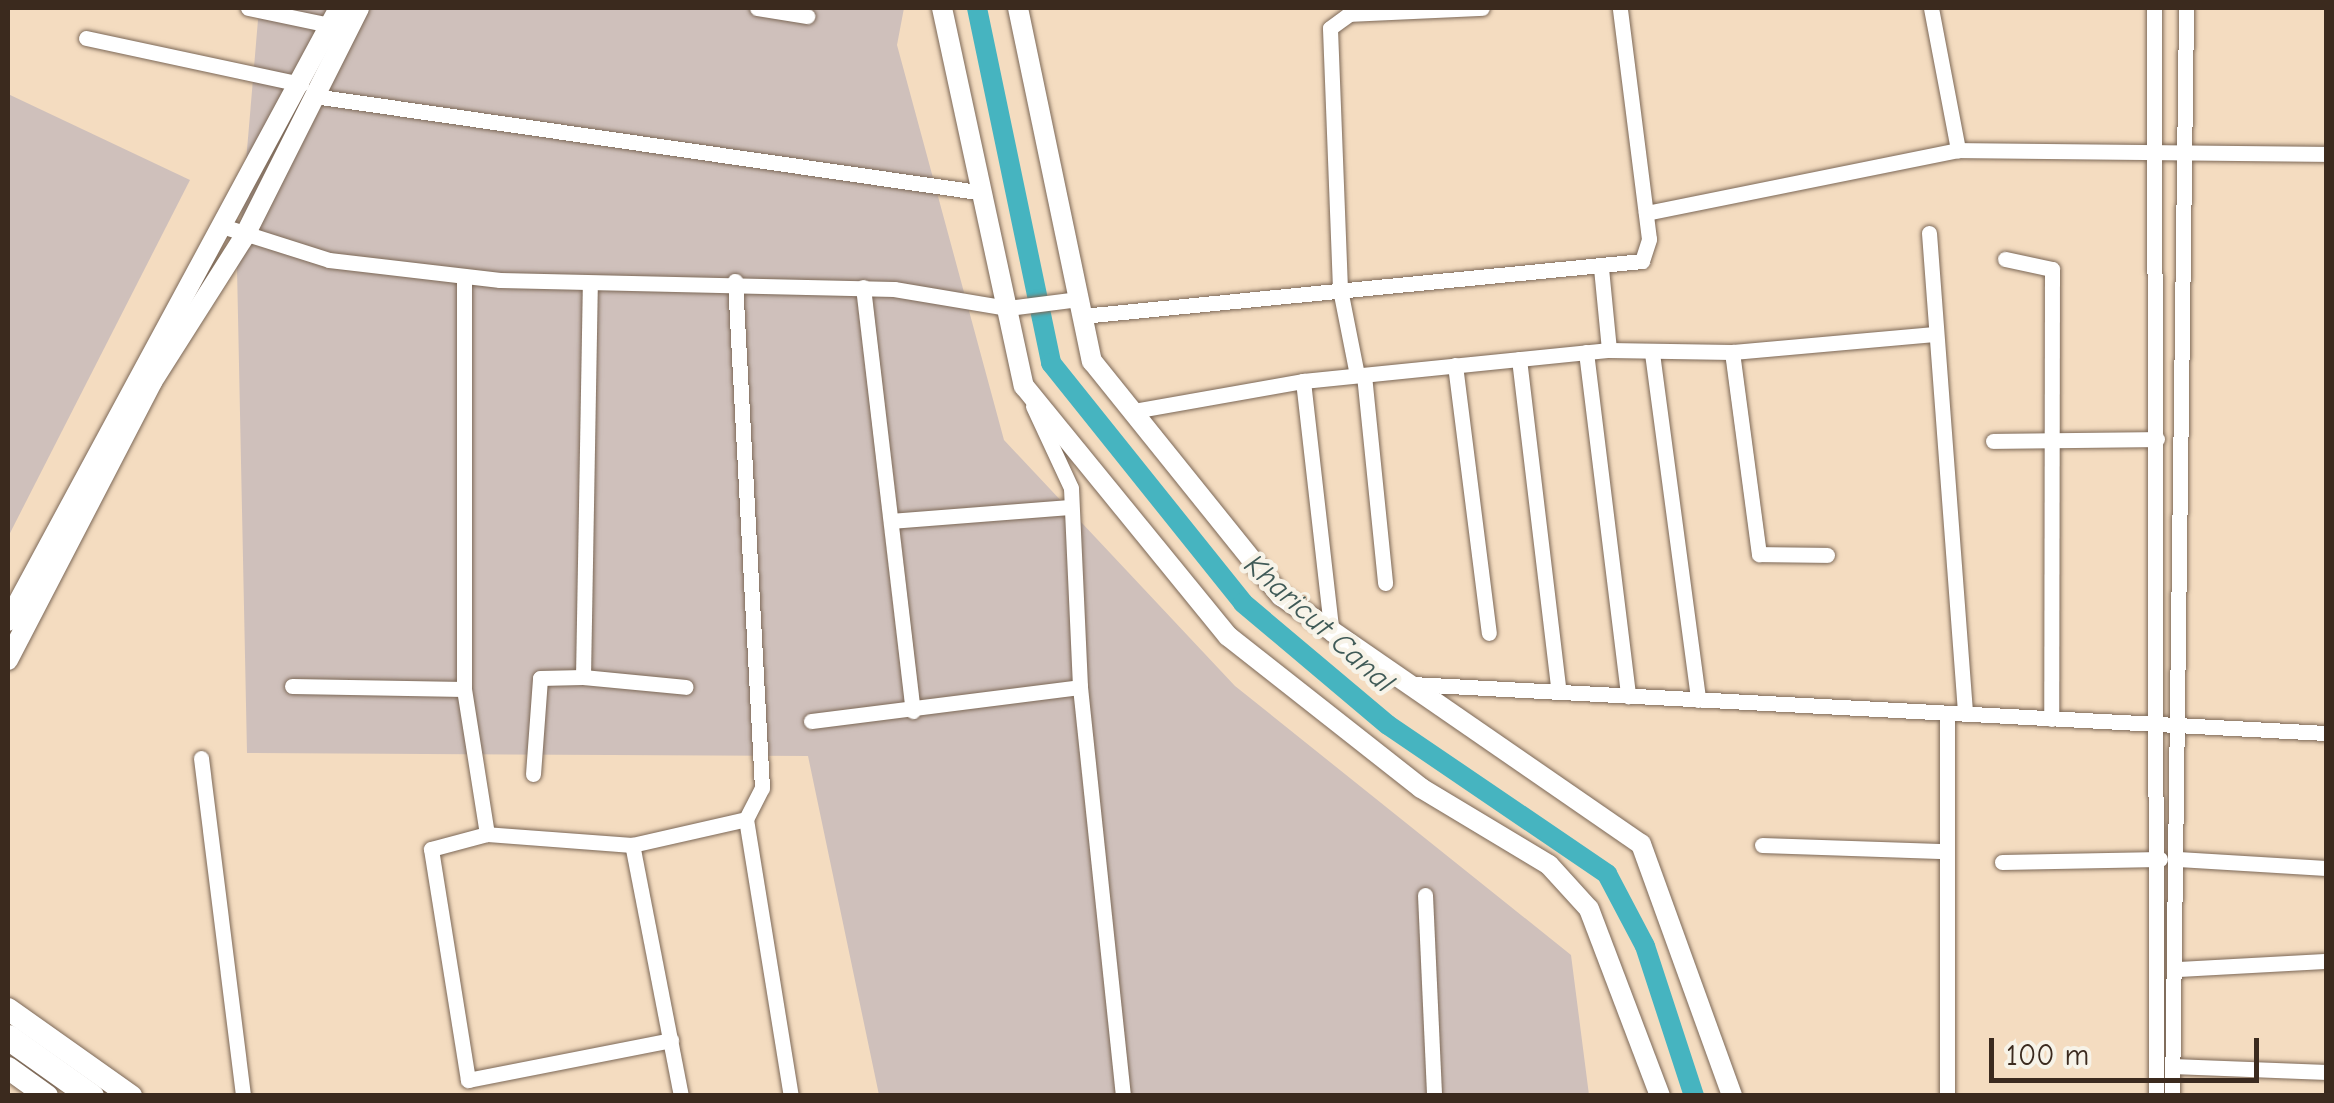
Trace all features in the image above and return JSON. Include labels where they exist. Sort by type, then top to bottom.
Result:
[{"type":"main road","points":[[8,1009],[131,1096]]},
{"type":"main road","points":[[8,1037],[91,1096]]},
{"type":"main road","points":[[8,1068],[47,1096]]},
{"type":"street","points":[[8,660],[152,382],[244,237],[335,16],[248,8]]},
{"type":"street","points":[[8,621],[222,226],[359,8]]},
{"type":"street","points":[[757,8],[807,16]]},
{"type":"street","points":[[942,8],[978,192],[1010,308],[1024,386],[1071,488],[1068,507],[1080,687],[1123,1096]]},
{"type":"street","points":[[1018,8],[1092,361],[1281,596],[1399,684],[1641,844],[1732,1096]]},
{"type":"street","points":[[1386,583],[1332,166],[1330,28],[1349,14],[1482,8]]},
{"type":"street","points":[[222,226],[244,237],[328,260],[464,276],[590,284],[735,281],[862,288],[1010,308],[1347,296],[1601,268],[1649,254],[1620,8]]},
{"type":"street","points":[[1931,8],[1958,150]]},
{"type":"street","points":[[2154,8],[2157,439],[2166,725],[2178,859],[2172,1096]]},
{"type":"street","points":[[2156,1096],[2186,8]]},
{"type":"street","points":[[86,38],[307,90],[978,192]]},
{"type":"street","points":[[1646,213],[1958,150],[2326,154]]},
{"type":"street","points":[[1929,233],[1965,714]]},
{"type":"street","points":[[2004,260],[2052,268],[2050,718]]},
{"type":"street","points":[[1601,268],[1609,350]]},
{"type":"street","points":[[464,276],[464,689],[487,834]]},
{"type":"street","points":[[735,281],[762,788],[746,819],[791,1096]]},
{"type":"street","points":[[583,677],[590,284]]},
{"type":"street","points":[[862,288],[913,711]]},
{"type":"street","points":[[1132,411],[1303,381],[1586,352],[1732,352],[1934,334]]},
{"type":"street","points":[[1586,352],[1628,696]]},
{"type":"street","points":[[1732,352],[1759,554],[1827,554]]},
{"type":"street","points":[[1652,353],[1698,700]]},
{"type":"street","points":[[1519,359],[1559,692]]},
{"type":"street","points":[[1455,366],[1489,633]]},
{"type":"street","points":[[1303,381],[1332,634]]},
{"type":"street","points":[[1024,386],[1228,636],[1422,788],[1550,865],[1589,909],[1660,1096]]},
{"type":"street","points":[[1993,441],[2157,439]]},
{"type":"street","points":[[890,522],[1068,507]]},
{"type":"street","points":[[532,774],[540,678],[583,677],[686,687]]},
{"type":"street","points":[[1399,684],[2326,734]]},
{"type":"street","points":[[292,686],[464,689]]},
{"type":"street","points":[[811,721],[1080,687]]},
{"type":"street","points":[[1947,714],[1947,1096]]},
{"type":"street","points":[[201,758],[242,1096]]},
{"type":"street","points":[[671,1040],[468,1080],[431,849],[487,834],[632,844],[746,819]]},
{"type":"street","points":[[632,844],[682,1096]]},
{"type":"street","points":[[1762,845],[1947,851]]},
{"type":"street","points":[[2002,862],[2160,859]]},
{"type":"street","points":[[2178,859],[2326,868]]},
{"type":"street","points":[[1425,895],[1434,1096]]},
{"type":"street","points":[[2178,969],[2326,961]]},
{"type":"street","points":[[2172,1066],[2326,1072]]},
{"type":"shaded area","points":[[259,8],[904,8],[897,45],[1004,440],[1235,686],[1571,955],[1589,1095],[879,1095],[808,756],[247,753],[237,268]]},
{"type":"shaded area","points":[[8,94],[190,180],[8,537]]},
{"type":"waterway","name":"Kharicut Canal","points":[[977,8],[1051,363],[1243,603],[1388,725],[1607,874],[1645,946],[1694,1096]]}]
